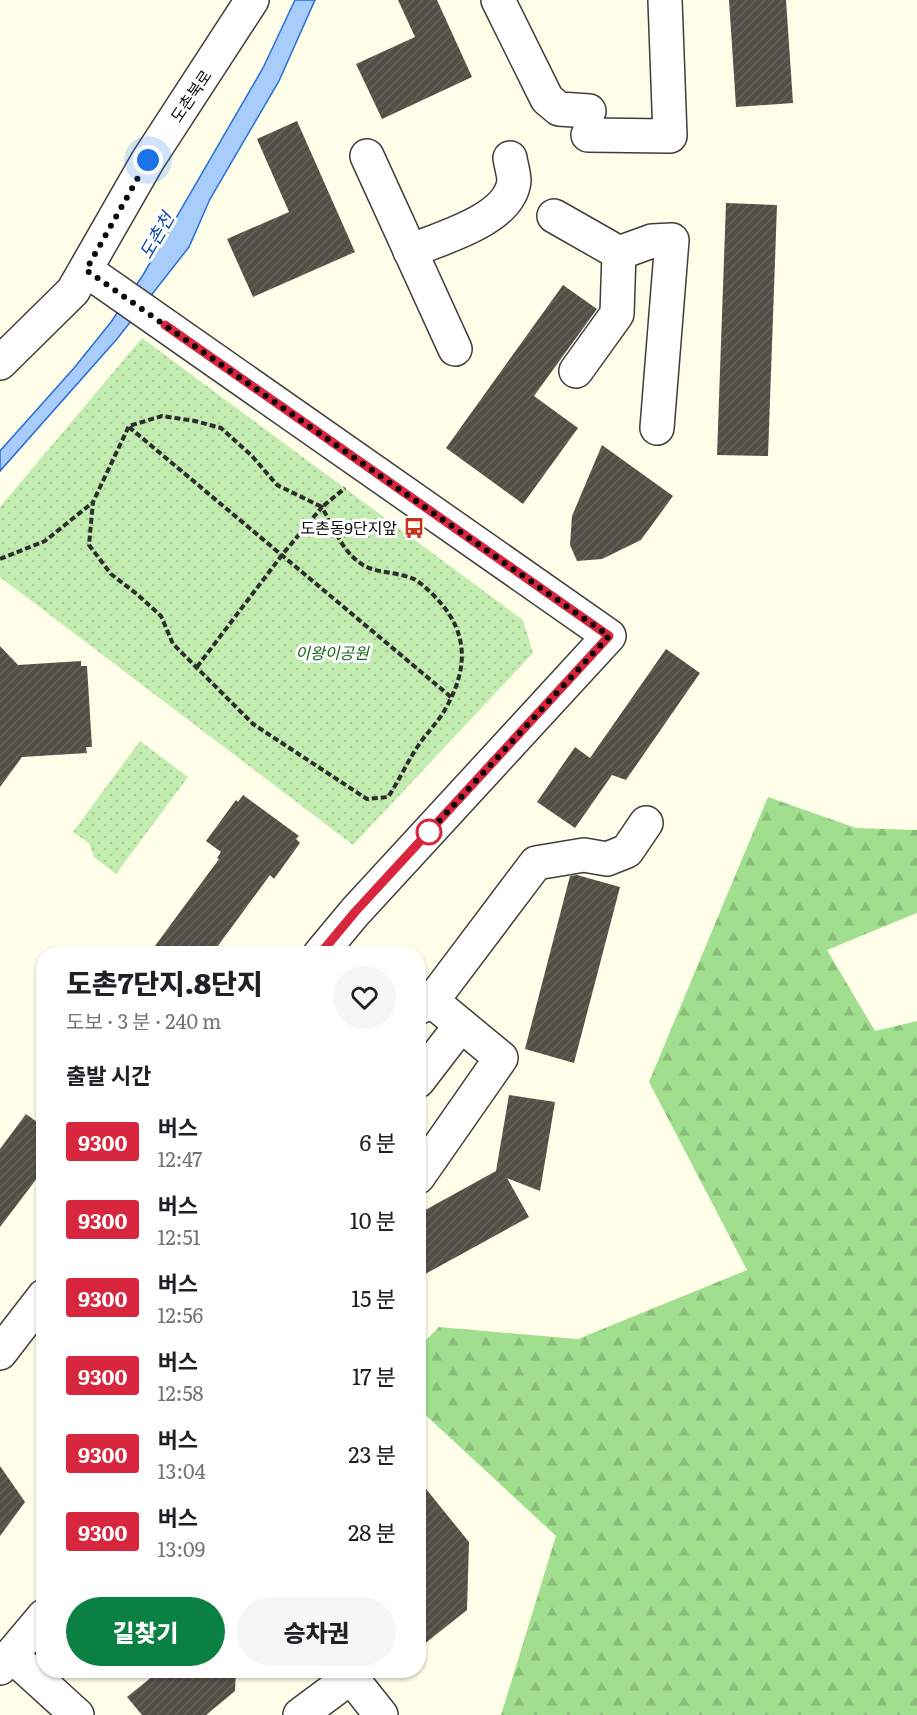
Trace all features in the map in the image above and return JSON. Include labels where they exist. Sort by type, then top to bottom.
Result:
[{"type":"street","name":"도촌북로","points":[[0,363],[93,275],[148,160],[252,0]]},
{"type":"street","points":[[498,0],[548,99],[559,109],[589,123],[670,136],[665,0]]},
{"type":"street","points":[[367,156],[455,350]]},
{"type":"street","points":[[410,251],[483,221],[509,198],[514,180],[510,158]]},
{"type":"street","points":[[554,216],[619,253]]},
{"type":"street","points":[[619,253],[651,241],[672,240],[657,428]]},
{"type":"street","points":[[576,371],[617,314],[619,253]]},
{"type":"street","points":[[93,275],[609,636],[355,912],[327,946]]},
{"type":"street","points":[[426,1004],[536,864],[584,855],[607,859],[627,851],[646,824]]},
{"type":"street","points":[[426,1006],[462,1025],[501,1058],[426,1166]]},
{"type":"street","points":[[426,1072],[462,1025]]},
{"type":"street","points":[[0,1353],[36,1306]]},
{"type":"street","points":[[36,1625],[5,1661],[76,1715]]},
{"type":"street","points":[[300,1715],[344,1678]]},
{"type":"street","points":[[352,1678],[381,1715]]},
{"type":"path","points":[[162,416],[221,428],[252,456],[277,484],[322,507],[343,545],[356,559],[368,567],[414,580],[443,604],[456,625],[463,654],[460,677],[443,713],[417,747],[388,797],[367,798],[253,724],[173,644],[161,616],[111,574],[89,544],[93,502],[129,426],[162,416]]},
{"type":"path","points":[[129,426],[451,697]]},
{"type":"path","points":[[197,667],[282,555],[322,507],[369,469]]},
{"type":"path","points":[[0,559],[45,541],[93,502]]},
{"type":"green space","name":"이왕이공원","points":[[142,338],[523,620],[533,653],[353,845],[0,577],[0,507]]},
{"type":"green space","points":[[140,741],[188,777],[116,874],[94,857],[89,843],[73,832]]},
{"type":"green space","points":[[768,797],[856,828],[917,830],[917,913],[827,950],[875,1031],[917,1021],[917,1715],[501,1715],[556,1536],[426,1415],[426,1340],[439,1327],[578,1339],[747,1270],[649,1082]]},
{"type":"water","points":[[295,0],[315,0],[279,81],[210,199],[189,247],[117,339],[0,471],[0,451],[74,368],[111,322],[143,275],[263,68]]},
{"type":"building","points":[[398,0],[437,0],[472,77],[382,119],[356,64],[415,37]]},
{"type":"building","points":[[729,0],[786,0],[793,103],[736,107]]},
{"type":"building","points":[[297,121],[355,252],[253,297],[227,239],[289,212],[257,139]]},
{"type":"building","points":[[726,203],[777,205],[768,456],[717,455]]},
{"type":"building","points":[[563,285],[597,309],[534,396],[578,428],[523,504],[446,448]]},
{"type":"building","points":[[602,445],[673,496],[641,540],[602,559],[577,561],[570,545],[572,516]]},
{"type":"building","points":[[0,646],[18,665],[81,661],[81,666],[87,666],[92,747],[86,747],[87,753],[22,757],[0,787]]},
{"type":"building","points":[[666,649],[700,673],[626,780],[612,775],[575,828],[537,802],[575,747],[590,758]]},
{"type":"building","points":[[243,795],[299,836],[296,839],[300,843],[274,879],[270,875],[218,946],[155,946],[219,859],[217,858],[221,852],[206,841],[236,800],[238,802]]},
{"type":"building","points":[[577,875],[620,887],[574,1063],[525,1049],[570,876]]},
{"type":"building","points":[[509,1095],[555,1102],[540,1191],[507,1178],[529,1217],[426,1274],[426,1210],[496,1171]]},
{"type":"building","points":[[26,1114],[36,1121],[36,1180],[0,1227],[0,1149]]},
{"type":"building","points":[[0,1466],[25,1502],[0,1536]]},
{"type":"building","points":[[426,1489],[469,1542],[467,1610],[426,1643]]},
{"type":"building","points":[[150,1678],[236,1678],[235,1691],[206,1715],[142,1715],[127,1697]]},
{"type":"bus line","name":"9300","points":[[165,325],[609,636],[355,912],[327,946]]},
{"type":"place","name":"도촌동9단지앞","points":[[414,528]]},
{"type":"route","points":[[148,160],[86,270],[609,636],[429,832]]},
{"type":"water label","name":"도촌천","points":[[157,236]]}]
